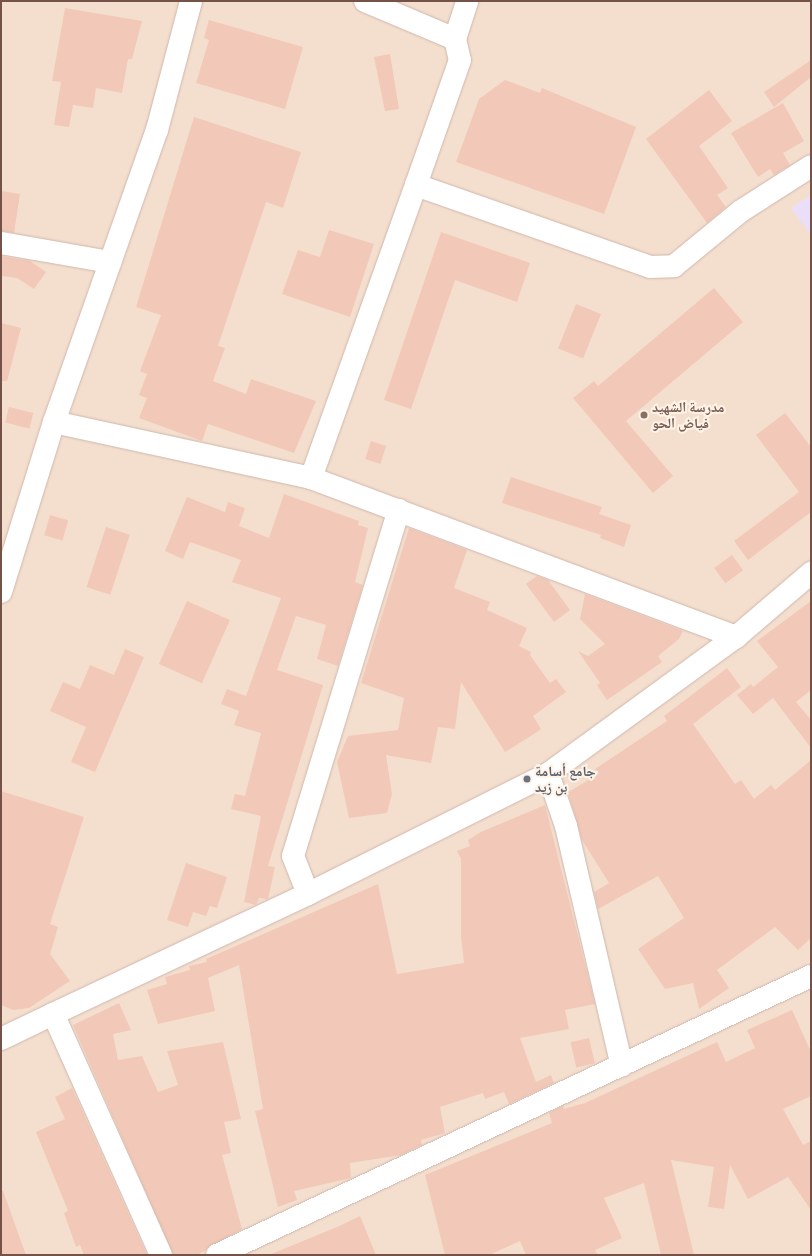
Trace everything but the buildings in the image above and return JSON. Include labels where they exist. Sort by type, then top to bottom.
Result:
[{"type":"street","points":[[1,592],[54,422],[157,130],[191,1]]},
{"type":"street","points":[[365,1],[455,39]]},
{"type":"street","points":[[311,478],[460,60],[455,39],[467,1]]},
{"type":"street","points":[[416,185],[650,267],[674,266],[741,211],[811,166]]},
{"type":"street","points":[[1,243],[110,262]]},
{"type":"street","points":[[54,422],[311,478],[736,637]]},
{"type":"street","points":[[308,894],[292,856],[399,510]]},
{"type":"street","points":[[1,1039],[308,894],[548,774],[736,637],[811,573]]},
{"type":"street","points":[[548,774],[566,826],[622,1066]]},
{"type":"street","points":[[217,1255],[811,976]]},
{"type":"street","points":[[53,1014],[161,1255]]},
{"type":"shaded area","points":[[1,1],[811,1],[811,1255],[1,1255]]},
{"type":"shaded area","points":[[811,195],[811,235],[791,208]]},
{"type":"place","name":"مدرسة الشهيد فياض الحو","points":[[644,415]]},
{"type":"place","name":"جامع أسامة بن زيد","points":[[527,779]]}]
